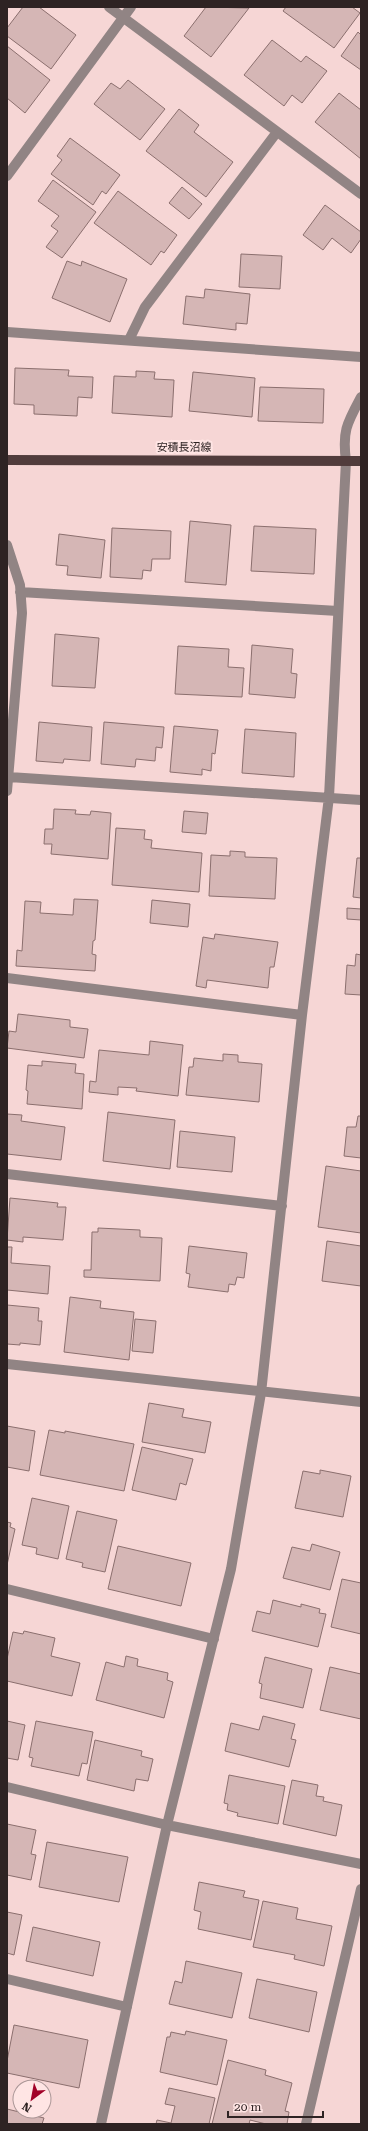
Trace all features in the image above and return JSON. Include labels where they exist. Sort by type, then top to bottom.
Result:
[{"type":"main road","name":"安積長沼線","points":[[7,460],[361,461]]},
{"type":"street","points":[[109,7],[361,194]]},
{"type":"street","points":[[7,176],[131,7]]},
{"type":"street","points":[[130,340],[145,307],[277,132]]},
{"type":"street","points":[[7,332],[361,357]]},
{"type":"street","points":[[101,2124],[167,1825],[231,1569],[261,1393],[302,1015],[329,797],[346,461],[343,441],[348,420],[361,397]]},
{"type":"street","points":[[7,545],[20,592],[22,612],[7,791]]},
{"type":"street","points":[[20,592],[338,611]]},
{"type":"street","points":[[9,777],[361,800]]},
{"type":"street","points":[[7,978],[302,1015]]},
{"type":"street","points":[[7,1174],[282,1206]]},
{"type":"street","points":[[7,1364],[261,1393],[361,1402]]},
{"type":"street","points":[[7,1589],[214,1639]]},
{"type":"street","points":[[7,1786],[167,1825],[361,1864]]},
{"type":"street","points":[[306,2124],[361,1889]]},
{"type":"street","points":[[7,1979],[127,2007]]},
{"type":"building","points":[[23,7],[39,7],[76,35],[51,69],[7,36],[7,28]]},
{"type":"building","points":[[206,7],[249,8],[211,57],[184,36]]},
{"type":"building","points":[[286,7],[352,7],[360,13],[334,48],[283,11]]},
{"type":"building","points":[[358,32],[361,35],[361,70],[341,56]]},
{"type":"building","points":[[272,40],[301,62],[306,56],[327,71],[302,103],[292,95],[284,106],[244,75]]},
{"type":"building","points":[[7,46],[50,80],[25,113],[7,98]]},
{"type":"building","points":[[128,80],[165,109],[140,140],[94,104],[111,83],[120,89]]},
{"type":"building","points":[[339,93],[361,110],[361,159],[315,122]]},
{"type":"building","points":[[179,109],[199,125],[194,132],[233,162],[206,197],[146,151]]},
{"type":"building","points":[[70,138],[120,175],[106,194],[102,191],[93,205],[51,174],[62,160],[57,156]]},
{"type":"building","points":[[53,180],[96,212],[62,258],[46,247],[58,231],[51,226],[59,216],[38,201]]},
{"type":"building","points":[[182,187],[202,204],[189,219],[169,203]]},
{"type":"building","points":[[118,191],[177,235],[164,253],[161,251],[151,265],[94,223]]},
{"type":"building","points":[[325,205],[361,232],[361,239],[351,253],[332,238],[323,250],[303,235]]},
{"type":"building","points":[[241,254],[282,256],[280,289],[239,287]]},
{"type":"building","points":[[67,261],[81,266],[82,261],[127,279],[110,322],[52,298]]},
{"type":"building","points":[[205,289],[250,294],[247,324],[236,323],[236,330],[183,324],[186,296],[204,298]]},
{"type":"building","points":[[15,368],[69,370],[68,376],[93,377],[92,398],[78,397],[77,416],[34,414],[34,405],[14,404]]},
{"type":"building","points":[[136,371],[155,372],[154,379],[174,380],[172,417],[112,413],[114,376],[136,377]]},
{"type":"building","points":[[193,372],[255,378],[252,417],[189,411]]},
{"type":"building","points":[[260,387],[324,389],[323,423],[258,421]]},
{"type":"building","points":[[190,521],[231,525],[226,585],[185,582]]},
{"type":"building","points":[[254,526],[316,529],[314,574],[251,571]]},
{"type":"building","points":[[112,528],[171,531],[170,559],[152,559],[151,571],[143,570],[142,579],[110,577]]},
{"type":"building","points":[[59,534],[105,540],[101,578],[67,575],[68,566],[56,565]]},
{"type":"building","points":[[55,634],[99,638],[95,688],[52,686]]},
{"type":"building","points":[[252,645],[293,649],[291,673],[297,674],[295,698],[249,694]]},
{"type":"building","points":[[178,646],[229,649],[228,667],[244,668],[242,697],[175,694]]},
{"type":"building","points":[[39,722],[92,727],[90,761],[64,759],[63,763],[36,761]]},
{"type":"building","points":[[104,722],[164,727],[162,748],[156,747],[155,761],[136,759],[135,767],[101,764]]},
{"type":"building","points":[[174,726],[218,730],[215,754],[212,753],[211,771],[202,769],[202,775],[170,772]]},
{"type":"building","points":[[245,729],[296,733],[294,777],[242,773]]},
{"type":"building","points":[[54,809],[76,810],[75,814],[90,815],[91,811],[111,813],[108,859],[51,854],[52,844],[44,844],[45,829],[53,829]]},
{"type":"building","points":[[184,811],[208,813],[206,834],[182,832]]},
{"type":"building","points":[[116,828],[145,830],[144,839],[152,840],[151,848],[202,853],[199,892],[112,885]]},
{"type":"building","points":[[230,851],[245,852],[245,857],[277,858],[275,899],[209,896],[211,855],[230,856]]},
{"type":"building","points":[[357,858],[361,858],[361,898],[353,897]]},
{"type":"building","points":[[74,899],[98,900],[95,940],[93,941],[92,954],[96,955],[95,971],[16,966],[17,950],[22,951],[25,901],[41,902],[40,913],[73,915]]},
{"type":"building","points":[[152,900],[190,904],[188,927],[150,923]]},
{"type":"building","points":[[347,908],[361,909],[361,920],[347,919]]},
{"type":"building","points":[[215,934],[278,942],[274,967],[270,967],[268,988],[207,980],[206,988],[196,986],[203,937],[214,939]]},
{"type":"building","points":[[356,954],[361,955],[361,995],[345,994],[347,965],[355,966]]},
{"type":"building","points":[[18,1014],[70,1020],[70,1027],[88,1029],[84,1058],[7,1048],[9,1031],[16,1032]]},
{"type":"building","points":[[150,1041],[183,1045],[178,1096],[136,1091],[137,1088],[118,1087],[118,1095],[89,1092],[90,1081],[96,1082],[99,1050],[149,1055]]},
{"type":"building","points":[[223,1054],[238,1055],[238,1062],[262,1064],[259,1102],[186,1095],[189,1067],[193,1067],[194,1058],[223,1061]]},
{"type":"building","points":[[42,1061],[76,1064],[75,1073],[84,1074],[82,1109],[27,1104],[28,1091],[26,1090],[28,1065],[42,1066]]},
{"type":"building","points":[[108,1112],[175,1120],[170,1169],[103,1161]]},
{"type":"building","points":[[7,1114],[22,1115],[21,1121],[65,1127],[61,1160],[7,1154]]},
{"type":"building","points":[[358,1116],[361,1116],[361,1158],[344,1156],[347,1127],[356,1127]]},
{"type":"building","points":[[180,1131],[235,1137],[232,1172],[177,1167]]},
{"type":"building","points":[[326,1166],[361,1171],[361,1233],[318,1227]]},
{"type":"building","points":[[10,1198],[58,1203],[57,1207],[66,1207],[63,1240],[23,1237],[23,1242],[7,1240]]},
{"type":"building","points":[[98,1228],[140,1230],[140,1237],[162,1238],[160,1281],[84,1277],[84,1270],[91,1270],[92,1232],[98,1232]]},
{"type":"building","points":[[327,1241],[361,1246],[361,1286],[322,1281]]},
{"type":"building","points":[[189,1246],[247,1253],[244,1278],[237,1277],[235,1285],[229,1284],[228,1292],[188,1287],[190,1274],[186,1273]]},
{"type":"building","points":[[7,1247],[12,1247],[11,1263],[50,1266],[48,1294],[7,1290]]},
{"type":"building","points":[[70,1297],[101,1301],[100,1308],[134,1312],[129,1360],[64,1352]]},
{"type":"building","points":[[7,1305],[39,1308],[38,1321],[42,1321],[40,1345],[20,1343],[20,1345],[7,1344]]},
{"type":"building","points":[[135,1319],[156,1321],[153,1353],[132,1351]]},
{"type":"building","points":[[149,1403],[184,1409],[182,1417],[211,1422],[205,1453],[142,1442]]},
{"type":"building","points":[[7,1426],[35,1431],[29,1471],[7,1467]]},
{"type":"building","points":[[49,1430],[65,1433],[65,1431],[134,1444],[124,1491],[40,1475]]},
{"type":"building","points":[[142,1447],[193,1459],[186,1485],[180,1483],[176,1500],[132,1490]]},
{"type":"building","points":[[320,1470],[351,1476],[343,1517],[295,1508],[303,1471],[320,1474]]},
{"type":"building","points":[[32,1498],[69,1506],[58,1559],[36,1554],[37,1548],[22,1545]]},
{"type":"building","points":[[77,1511],[117,1520],[105,1572],[82,1567],[83,1563],[66,1559]]},
{"type":"building","points":[[7,1522],[11,1523],[10,1527],[15,1529],[7,1565]]},
{"type":"building","points":[[312,1544],[340,1552],[330,1590],[283,1578],[292,1547],[310,1551]]},
{"type":"building","points":[[118,1546],[191,1563],[181,1606],[108,1589]]},
{"type":"building","points":[[342,1579],[361,1583],[361,1634],[331,1627]]},
{"type":"building","points":[[273,1600],[301,1607],[301,1604],[320,1609],[319,1613],[326,1614],[318,1647],[252,1631],[257,1611],[270,1614]]},
{"type":"building","points":[[24,1631],[55,1638],[51,1656],[80,1663],[72,1696],[7,1681],[7,1659],[13,1632],[23,1634]]},
{"type":"building","points":[[126,1656],[138,1659],[137,1666],[168,1673],[167,1680],[173,1682],[164,1718],[96,1700],[106,1662],[124,1667]]},
{"type":"building","points":[[265,1657],[312,1669],[303,1708],[260,1698],[262,1684],[259,1683]]},
{"type":"building","points":[[330,1667],[361,1674],[361,1719],[320,1710]]},
{"type":"building","points":[[263,1716],[295,1724],[291,1739],[296,1740],[289,1767],[225,1751],[231,1723],[259,1730]]},
{"type":"building","points":[[7,1721],[25,1725],[18,1760],[7,1758]]},
{"type":"building","points":[[36,1721],[93,1732],[87,1764],[82,1763],[79,1776],[31,1766],[33,1758],[29,1757]]},
{"type":"building","points":[[95,1740],[142,1751],[141,1756],[153,1759],[148,1781],[136,1779],[134,1791],[87,1780]]},
{"type":"building","points":[[229,1775],[285,1786],[278,1824],[237,1816],[238,1813],[227,1810],[228,1804],[224,1803]]},
{"type":"building","points":[[292,1780],[318,1785],[316,1796],[324,1797],[323,1801],[342,1805],[336,1836],[283,1824]]},
{"type":"building","points":[[7,1824],[36,1830],[31,1854],[36,1855],[31,1880],[7,1875]]},
{"type":"building","points":[[47,1842],[128,1857],[119,1902],[39,1887]]},
{"type":"building","points":[[199,1882],[245,1891],[243,1897],[259,1900],[251,1940],[198,1929],[201,1912],[194,1910]]},
{"type":"building","points":[[263,1901],[298,1908],[296,1919],[332,1926],[324,1966],[294,1959],[295,1955],[253,1947]]},
{"type":"building","points":[[7,1912],[22,1915],[14,1955],[7,1953]]},
{"type":"building","points":[[33,1927],[100,1942],[93,1976],[26,1961]]},
{"type":"building","points":[[186,1961],[242,1973],[232,2018],[169,2004],[175,1981],[182,1983]]},
{"type":"building","points":[[257,1979],[317,1992],[309,2032],[249,2018]]},
{"type":"building","points":[[14,2025],[88,2040],[79,2088],[52,2082],[52,2079],[36,2079],[7,2073],[7,2061]]},
{"type":"building","points":[[186,2031],[227,2040],[217,2085],[160,2072],[167,2037],[170,2037],[171,2032],[185,2035]]},
{"type":"building","points":[[228,2060],[266,2070],[265,2075],[292,2083],[285,2111],[289,2112],[287,2124],[266,2124],[250,2120],[249,2124],[212,2124]]},
{"type":"building","points":[[169,2088],[215,2098],[209,2124],[156,2124],[157,2120],[171,2123],[175,2106],[165,2104]]},
{"type":"building","points":[[7,2109],[12,2110],[12,2119],[44,2119],[42,2124],[7,2124]]}]
